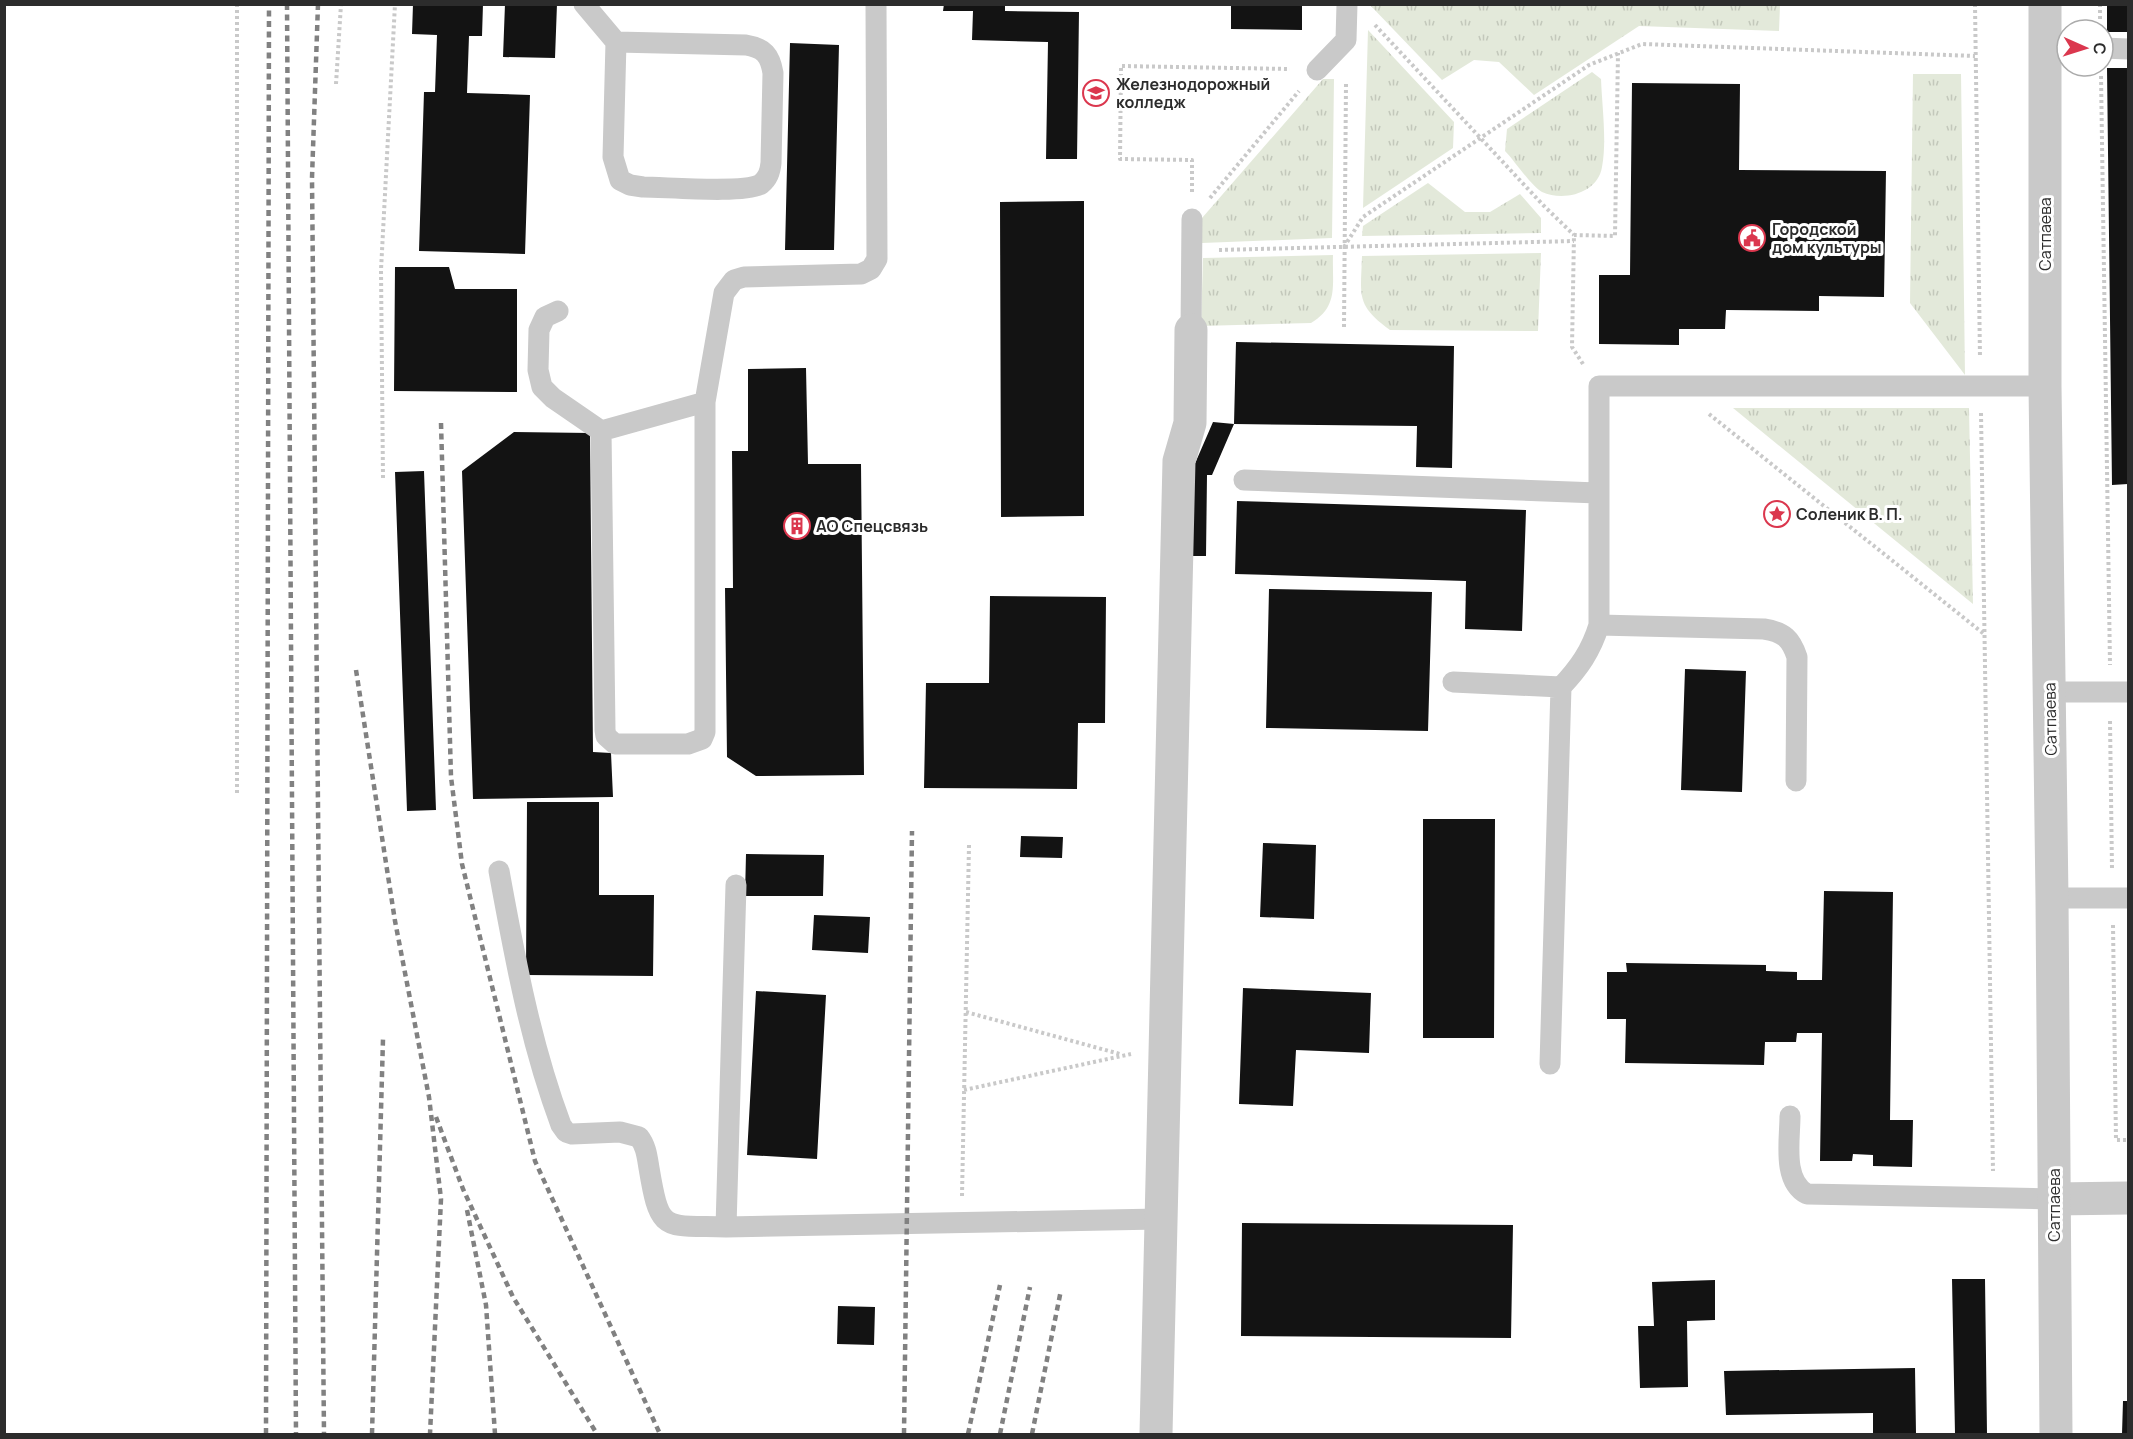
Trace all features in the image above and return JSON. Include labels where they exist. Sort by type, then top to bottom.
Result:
[{"type":"street","name":"Сатпаева","points":[[2045,4],[2055,44]]},
{"type":"street","name":"Сатпаева","points":[[2055,78],[2045,386],[2056,1434]]},
{"type":"street","points":[[1156,1434],[1159,1219],[1179,461],[1190,423],[1191,330]]},
{"type":"street","points":[[2054,1199],[2128,1198]]},
{"type":"lane","points":[[584,4],[616,42],[613,157],[614,168],[620,180],[630,185],[643,187],[688,188],[744,189],[763,183],[769,174],[771,163],[773,73],[771,61],[766,52],[746,45],[616,42]]},
{"type":"lane","points":[[601,431],[606,736],[610,741],[622,745],[695,742],[702,739],[706,724],[705,402],[724,293],[734,280],[754,276],[849,276],[871,269],[877,259],[876,4]]},
{"type":"lane","points":[[1317,70],[1346,40],[1347,4]]},
{"type":"lane","points":[[1191,330],[1192,219]]},
{"type":"lane","points":[[558,311],[545,317],[539,330],[538,370],[542,387],[553,398],[601,431]]},
{"type":"lane","points":[[1550,1064],[1561,687],[1579,667],[1592,646],[1599,626],[1599,386],[2045,386]]},
{"type":"lane","points":[[601,431],[705,402]]},
{"type":"lane","points":[[1244,480],[1598,493]]},
{"type":"lane","points":[[1599,626],[1764,629],[1785,634],[1793,644],[1797,657],[1796,781]]},
{"type":"lane","points":[[1453,682],[1561,687]]},
{"type":"lane","points":[[2050,692],[2119,692]]},
{"type":"lane","points":[[499,871],[521,995],[537,1059],[561,1125],[566,1132],[572,1134],[620,1132],[639,1137],[647,1154],[656,1206],[663,1220],[679,1225],[726,1227],[1159,1219]]},
{"type":"lane","points":[[726,1227],[736,885]]},
{"type":"lane","points":[[2052,898],[2121,898]]},
{"type":"lane","points":[[1790,1116],[1790,1173],[1794,1183],[1807,1194],[2054,1199]]},
{"type":"path","points":[[237,4],[237,796]]},
{"type":"path","points":[[336,84],[341,4]]},
{"type":"path","points":[[383,478],[381,270],[396,4]]},
{"type":"path","points":[[1975,4],[1994,1199]]},
{"type":"path","points":[[1371,21],[1574,236],[1572,347],[1599,386]]},
{"type":"path","points":[[1344,327],[1346,40]]},
{"type":"path","points":[[1344,247],[1364,217],[1589,65],[1642,44],[1975,56]]},
{"type":"path","points":[[1574,236],[1615,236],[1618,53]]},
{"type":"path","points":[[1192,219],[1192,160],[1120,159],[1121,66],[1317,70]]},
{"type":"path","points":[[1192,219],[1317,70]]},
{"type":"path","points":[[2101,78],[2119,692],[2121,898],[2116,1140],[2128,1140]]},
{"type":"path","points":[[1191,250],[1574,241]]},
{"type":"path","points":[[1673,386],[1984,634]]},
{"type":"path","points":[[961,1223],[969,845]]},
{"type":"path","points":[[964,1090],[1121,1054],[966,1012]]},
{"type":"green space","points":[[1370,5],[1780,5],[1779,31],[1639,26],[1534,95],[1499,62],[1474,60],[1442,80]]},
{"type":"green space","points":[[1368,30],[1454,122],[1453,148],[1363,208]]},
{"type":"green space","points":[[1592,72],[1601,79],[1604,123],[1604,146],[1599,176],[1587,189],[1579,193],[1560,196],[1542,192],[1533,185],[1505,151],[1507,129]]},
{"type":"green space","points":[[1913,74],[1961,74],[1965,375],[1910,303]]},
{"type":"green space","points":[[1323,79],[1334,79],[1332,238],[1202,243],[1202,218]]},
{"type":"green space","points":[[1428,183],[1465,212],[1490,212],[1520,194],[1541,218],[1541,233],[1362,236],[1363,226]]},
{"type":"green space","points":[[1541,253],[1538,331],[1390,330],[1371,313],[1362,298],[1362,256]]},
{"type":"green space","points":[[1333,255],[1333,285],[1330,302],[1320,316],[1311,323],[1201,326],[1203,258]]},
{"type":"green space","points":[[1733,408],[1969,408],[1973,604]]},
{"type":"building","points":[[413,4],[483,4],[482,36],[469,36],[467,93],[530,95],[525,254],[419,251],[424,92],[435,92],[437,35],[412,34]]},
{"type":"building","points":[[505,4],[557,4],[555,58],[503,57]]},
{"type":"building","points":[[944,4],[1005,4],[1005,11],[1079,12],[1077,159],[1046,159],[1048,42],[972,40],[973,11],[943,11]]},
{"type":"building","points":[[1231,4],[1302,4],[1302,30],[1231,29]]},
{"type":"building","points":[[2107,4],[2128,4],[2128,32],[2115,32],[2115,18],[2107,18]]},
{"type":"building","points":[[790,43],[839,45],[834,250],[785,250]]},
{"type":"building","points":[[2115,68],[2128,68],[2128,484],[2112,485],[2107,78],[2115,78]]},
{"type":"building","points":[[1632,83],[1740,84],[1739,170],[1886,171],[1884,297],[1819,296],[1819,311],[1726,310],[1725,329],[1679,329],[1679,345],[1599,344],[1599,275],[1630,275]]},
{"type":"building","points":[[1084,201],[1084,516],[1001,517],[1000,202]]},
{"type":"building","points":[[395,267],[449,267],[455,289],[517,289],[517,392],[394,391]]},
{"type":"building","points":[[1236,342],[1454,346],[1452,468],[1416,467],[1417,426],[1234,424]]},
{"type":"building","name":"АО Спецсвязь","points":[[806,368],[808,464],[861,464],[864,775],[756,776],[727,757],[725,588],[733,588],[732,451],[748,451],[748,369]]},
{"type":"building","points":[[1213,422],[1234,424],[1212,475],[1207,475],[1206,556],[1189,556],[1190,475]]},
{"type":"building","points":[[514,432],[590,433],[593,752],[611,753],[613,797],[473,799],[462,471]]},
{"type":"building","points":[[424,471],[436,810],[407,811],[395,472]]},
{"type":"building","points":[[1237,501],[1526,510],[1522,631],[1465,629],[1466,581],[1235,574]]},
{"type":"building","points":[[1269,589],[1432,592],[1428,731],[1266,728]]},
{"type":"building","points":[[990,596],[1106,597],[1105,723],[1078,723],[1077,789],[924,788],[926,683],[989,683]]},
{"type":"building","points":[[1685,669],[1746,671],[1742,792],[1681,790]]},
{"type":"building","points":[[527,802],[599,802],[599,895],[654,895],[653,976],[526,975]]},
{"type":"building","points":[[1423,819],[1495,819],[1494,1038],[1423,1038]]},
{"type":"building","points":[[1021,836],[1063,837],[1062,858],[1020,857]]},
{"type":"building","points":[[1263,843],[1316,845],[1314,919],[1260,917]]},
{"type":"building","points":[[746,854],[824,855],[823,896],[745,896]]},
{"type":"building","points":[[1824,891],[1893,892],[1890,1120],[1913,1120],[1912,1167],[1873,1166],[1873,1155],[1853,1154],[1852,1161],[1820,1161],[1822,1033],[1797,1033],[1796,1042],[1765,1042],[1764,1065],[1625,1063],[1626,1019],[1607,1019],[1607,972],[1627,972],[1626,963],[1766,965],[1766,971],[1797,972],[1797,980],[1822,980]]},
{"type":"building","points":[[814,915],[870,917],[868,953],[812,950]]},
{"type":"building","points":[[1243,988],[1371,993],[1369,1053],[1296,1050],[1293,1106],[1239,1104]]},
{"type":"building","points":[[756,991],[826,995],[817,1159],[747,1155]]},
{"type":"building","points":[[1242,1223],[1513,1225],[1511,1338],[1241,1336]]},
{"type":"building","points":[[1952,1279],[1985,1279],[1987,1434],[1955,1434]]},
{"type":"building","points":[[1715,1280],[1715,1320],[1687,1321],[1688,1387],[1640,1388],[1638,1326],[1654,1326],[1652,1282]]},
{"type":"building","points":[[838,1306],[875,1307],[874,1345],[837,1344]]},
{"type":"building","points":[[1915,1368],[1916,1434],[1873,1434],[1873,1413],[1726,1415],[1724,1371]]},
{"type":"building","points":[[2123,1401],[2128,1401],[2128,1434],[2122,1434]]},
{"type":"railway","points":[[266,1434],[269,4]]},
{"type":"railway","points":[[287,4],[296,1434]]},
{"type":"railway","points":[[318,4],[312,178],[324,1434]]},
{"type":"railway","points":[[441,423],[451,777],[462,864],[535,1161],[660,1434]]},
{"type":"railway","points":[[356,670],[395,921],[429,1097],[441,1199],[430,1434]]},
{"type":"railway","points":[[904,1434],[912,831]]},
{"type":"railway","points":[[372,1434],[383,1039]]},
{"type":"railway","points":[[436,1117],[463,1189],[513,1297],[597,1434]]},
{"type":"railway","points":[[467,1210],[486,1305],[495,1434]]},
{"type":"railway","points":[[968,1434],[1000,1285]]},
{"type":"railway","points":[[1000,1434],[1030,1287]]},
{"type":"railway","points":[[1032,1434],[1061,1290]]},
{"type":"place","name":"Железнодорожный колледж","points":[[1096,93]]},
{"type":"place","name":"Городской дом культуры","points":[[1752,238]]},
{"type":"place","name":"Соленик В. П.","points":[[1777,514]]},
{"type":"place","name":"АО Спецсвязь","points":[[797,526]]}]
